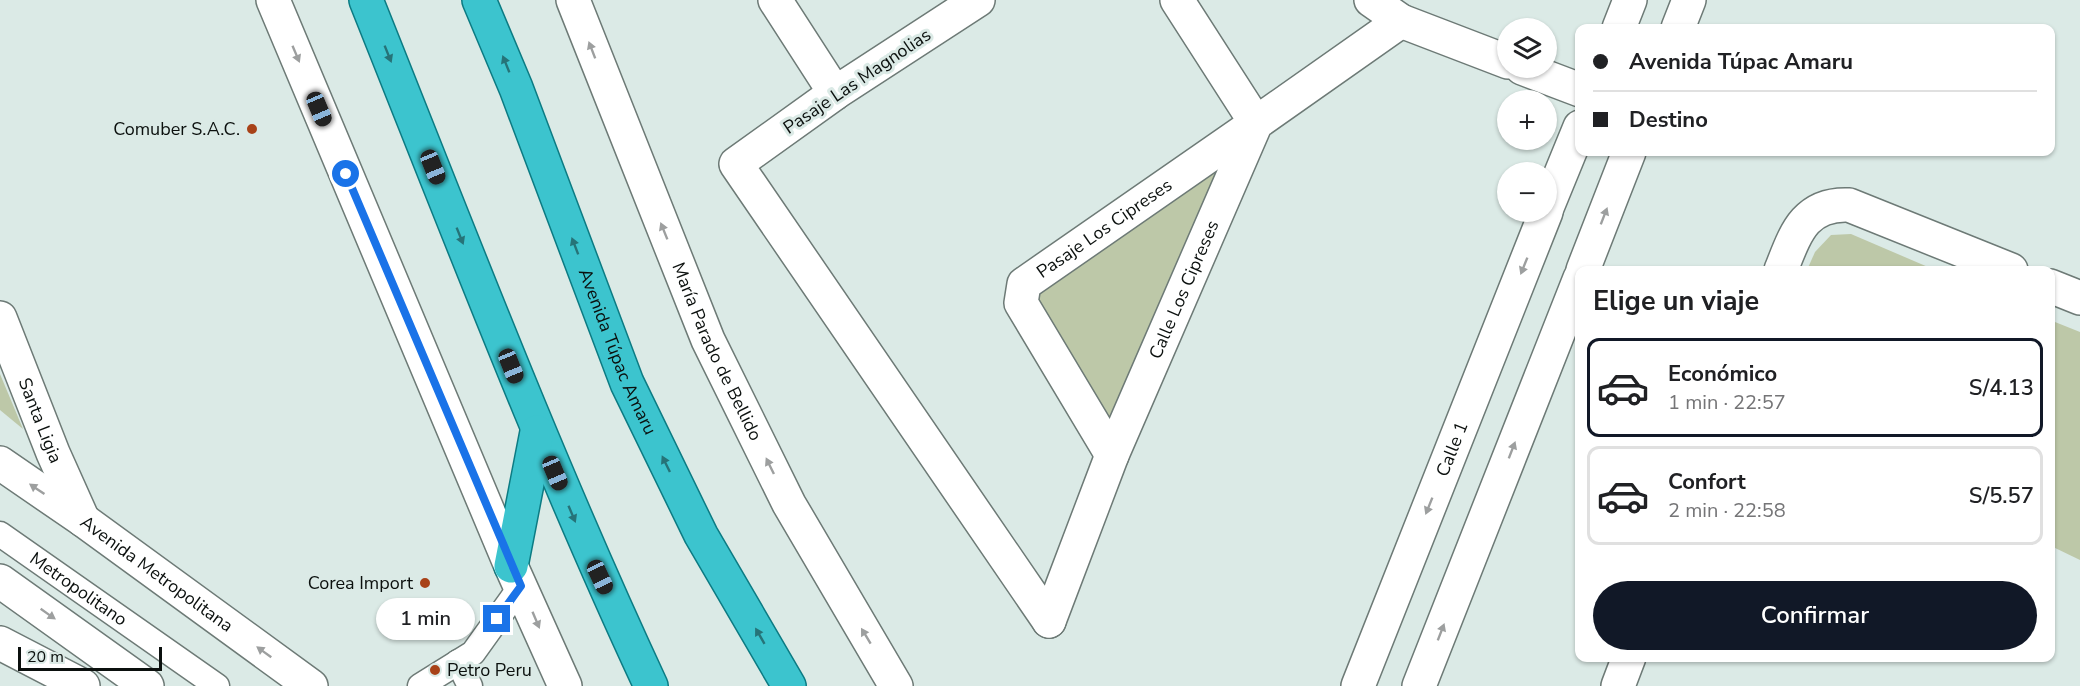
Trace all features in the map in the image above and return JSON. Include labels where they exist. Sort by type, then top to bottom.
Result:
[{"type":"highway","points":[[366,0],[537,432],[600,577],[651,686]]},
{"type":"highway","name":"Avenida Túpac Amaru","points":[[479,0],[516,88],[627,383],[701,535],[789,686]]},
{"type":"highway","points":[[516,576],[537,432]]},
{"type":"street","points":[[273,0],[516,576],[565,686]]},
{"type":"street","name":"María Parado de Bellido","points":[[573,0],[708,340],[789,504],[896,686]]},
{"type":"street","points":[[775,0],[835,93]]},
{"type":"street","name":"Pasaje Las Magnolias","points":[[978,0],[835,93],[736,164],[1049,621]]},
{"type":"street","points":[[1177,0],[1256,123],[1401,21]]},
{"type":"street","points":[[1371,0],[1401,21],[1497,58]]},
{"type":"street","points":[[1621,24],[1630,0]]},
{"type":"street","points":[[1679,24],[1689,0]]},
{"type":"street","points":[[1548,78],[1575,88]]},
{"type":"street","name":"Calle Los Cipreses","points":[[1049,621],[1112,455],[1256,123]]},
{"type":"street","name":"Pasaje Los Cipreses","points":[[1112,455],[1021,303],[1024,284],[1256,123]]},
{"type":"street","name":"Calle 1","points":[[1557,184],[1575,139]]},
{"type":"street","points":[[1585,266],[1627,156]]},
{"type":"street","points":[[1783,266],[1794,239],[1804,223],[1815,211],[1833,205],[1848,206],[2001,266]]},
{"type":"street","name":"Calle 1","points":[[1358,686],[1542,222]]},
{"type":"street","points":[[2055,288],[2080,298]]},
{"type":"street","points":[[1419,686],[1575,291]]},
{"type":"street","name":"Santa Ligia","points":[[0,318],[53,453],[83,520]]},
{"type":"street","name":"Avenida Metropolitana","points":[[0,463],[83,520],[311,686]]},
{"type":"street","points":[[0,580],[147,686]]},
{"type":"street","points":[[0,644],[83,686]]},
{"type":"street","points":[[1618,686],[1627,662]]},
{"type":"lane","name":"Metropolitano","points":[[0,534],[217,686]]},
{"type":"lane","points":[[420,686],[473,653],[516,576]]},
{"type":"lane","points":[[458,662],[470,686]]},
{"type":"green space","points":[[1226,163],[1123,415],[1102,418],[1028,303],[1033,289]]},
{"type":"green space","points":[[1851,234],[1926,266],[1809,266],[1815,252],[1831,235]]},
{"type":"green space","points":[[2055,322],[2080,332],[2080,560],[2055,548]]},
{"type":"green space","points":[[0,374],[23,429],[0,410]]},
{"type":"place","name":"Comuber S.A.C.","points":[[252,129]]},
{"type":"place","name":"Corea Import","points":[[425,583]]},
{"type":"place","name":"Petro Peru","points":[[435,670]]},
{"type":"route","points":[[346,174],[521,586],[497,619]]}]
